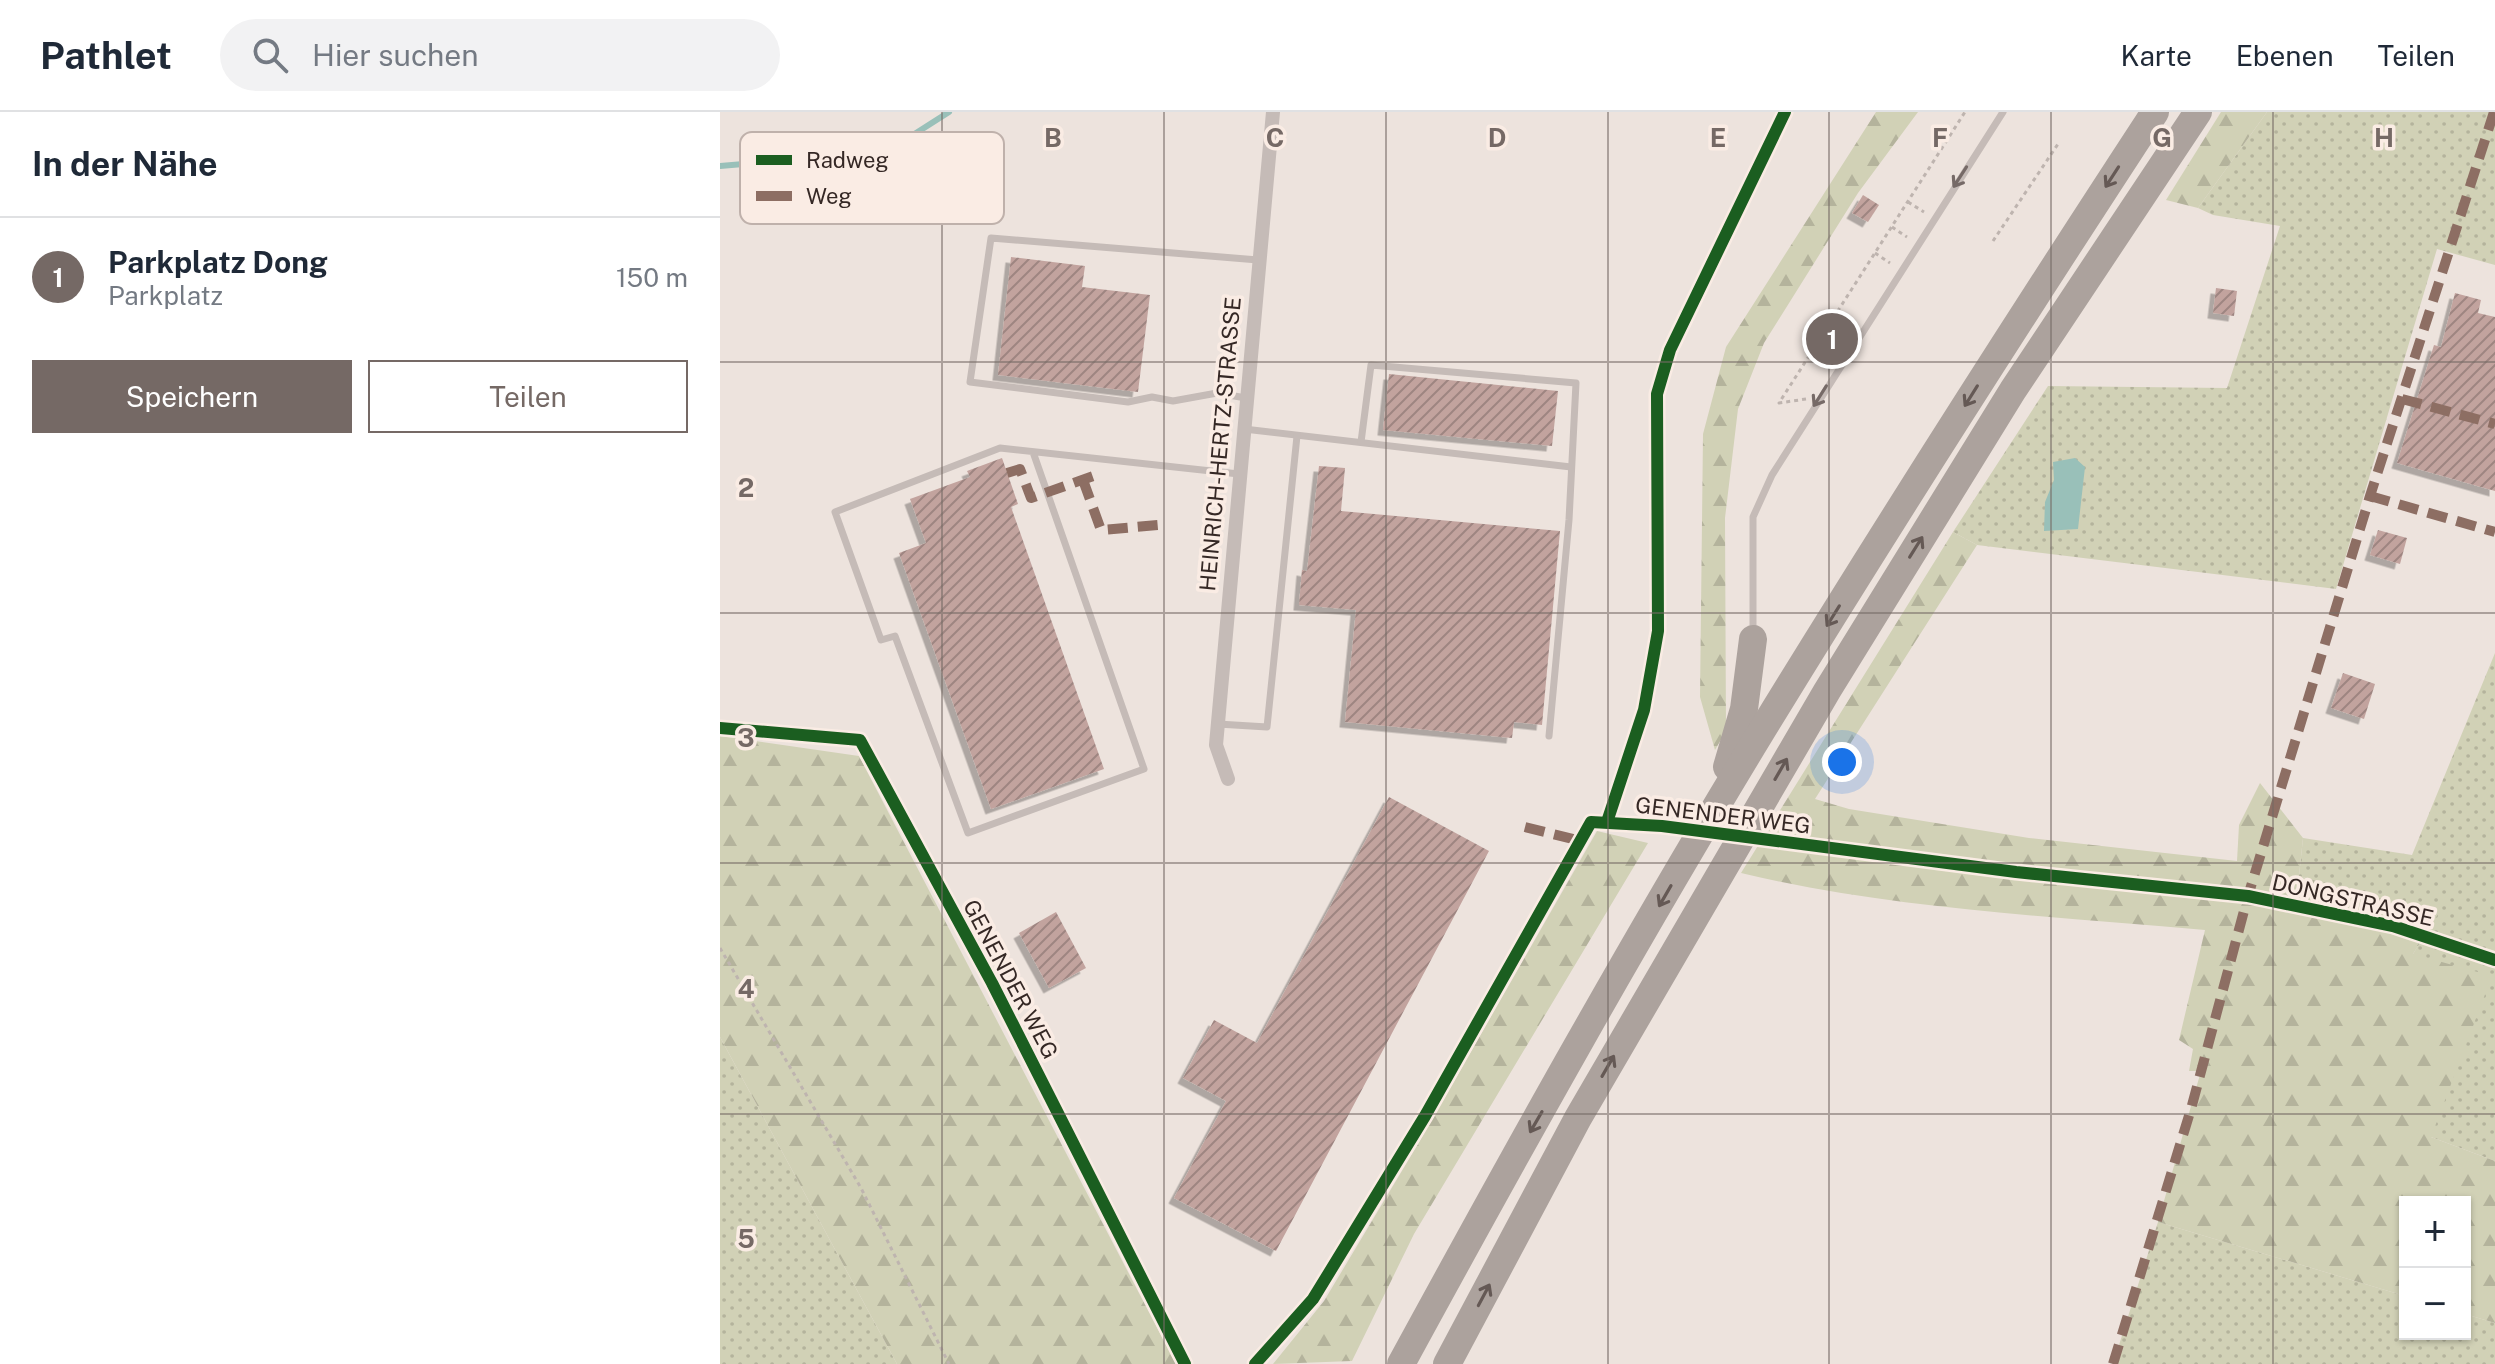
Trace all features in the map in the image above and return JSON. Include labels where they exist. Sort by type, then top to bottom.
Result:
[{"type":"highway","points":[[1401,1364],[1539,1116],[1705,829],[1913,488],[2155,112]]},
{"type":"highway","points":[[1447,1364],[1578,1118],[1827,691],[2013,390],[2198,112]]},
{"type":"highway","points":[[1705,829],[1741,724],[1753,639]]},
{"type":"street","name":"HEINRICH-HERTZ-STRASSE","points":[[1228,779],[1216,745],[1273,112]]},
{"type":"street","name":"GENENDER WEG","points":[[720,728],[860,740],[992,983],[1185,1364]]},
{"type":"street","name":"GENENDER WEG","points":[[1255,1364],[1313,1299],[1425,1116],[1591,822],[1662,826],[2248,896]]},
{"type":"street","name":"DONGSTRASSE","points":[[2248,896],[2393,926],[2495,960]]},
{"type":"lane","points":[[1753,639],[1753,517],[1772,475],[2003,112]]},
{"type":"lane","points":[[1246,398],[1217,393],[1173,401],[1152,397],[1128,402],[970,382],[991,238],[1258,260]]},
{"type":"lane","points":[[1361,442],[1371,365],[1576,383],[1569,520],[1549,736]]},
{"type":"lane","points":[[1244,429],[1571,467]]},
{"type":"lane","points":[[1218,724],[1267,727],[1297,436]]},
{"type":"lane","points":[[1033,452],[1144,769],[968,833],[895,636],[881,640],[835,512],[1000,448],[1240,474]]},
{"type":"path","points":[[1816,404],[1804,398],[1779,403],[1965,112]]},
{"type":"path","points":[[1993,241],[2058,144]]},
{"type":"path","points":[[1908,202],[1934,218]]},
{"type":"path","points":[[1892,227],[1917,243]]},
{"type":"path","points":[[1875,253],[1900,270]]},
{"type":"path","points":[[720,948],[861,1188],[949,1364]]},
{"type":"green space","points":[[1876,112],[1918,112],[1858,193],[1764,343],[1738,409],[1725,518],[1726,731],[1715,750],[1700,697],[1703,434],[1726,347]]},
{"type":"green space","points":[[2221,112],[2267,112],[2198,208],[2166,200]]},
{"type":"green space","points":[[2267,112],[2495,112],[2495,265],[2437,249],[2336,589],[1977,545],[1953,532],[2048,386],[2227,388],[2280,226],[2213,215],[2198,208]]},
{"type":"green space","points":[[1953,532],[1977,545],[1815,799],[1849,809],[2029,838],[2237,861],[2239,825],[2260,783],[2303,838],[2299,876],[2438,914],[2413,954],[2492,976],[2431,1137],[2495,1161],[2495,1323],[2471,1316],[2471,1196],[2399,1196],[2399,1294],[2158,1222],[2201,1071],[2189,1071],[2193,1049],[2179,1040],[2205,930],[1914,903],[1741,873]]},
{"type":"green space","points":[[2495,653],[2495,1161],[2431,1137],[2413,954],[2437,914],[2299,876],[2303,838],[2412,855]]},
{"type":"green space","points":[[720,736],[859,756],[1176,1364],[897,1364],[720,1037]]},
{"type":"green space","points":[[1597,831],[1648,843],[1414,1234],[1352,1361],[1273,1364],[1324,1301],[1421,1139]]},
{"type":"green space","points":[[720,1037],[897,1364],[720,1364]]},
{"type":"green space","points":[[2158,1222],[2399,1294],[2399,1340],[2471,1340],[2471,1316],[2495,1323],[2495,1364],[2113,1364]]},
{"type":"water","points":[[2075,458],[2085,467],[2078,529],[2044,531],[2045,502],[2054,480],[2053,462]]},
{"type":"building","points":[[1863,195],[1879,205],[1868,222],[1852,213]]},
{"type":"building","points":[[1011,257],[1085,266],[1082,287],[1150,295],[1138,392],[998,375]]},
{"type":"building","points":[[2216,288],[2237,291],[2234,316],[2213,313]]},
{"type":"building","points":[[2455,293],[2481,300],[2478,313],[2495,317],[2495,491],[2397,463],[2434,345],[2441,347]]},
{"type":"building","points":[[1389,374],[1558,391],[1552,446],[1383,430]]},
{"type":"building","points":[[1002,458],[1018,504],[1011,507],[1104,769],[991,809],[899,553],[926,543],[910,499],[970,477],[967,471]]},
{"type":"building","points":[[1319,466],[1345,468],[1341,511],[1560,531],[1542,725],[1514,722],[1512,738],[1345,722],[1356,610],[1299,605],[1302,570],[1307,571]]},
{"type":"building","points":[[2378,530],[2407,538],[2400,564],[2370,555]]},
{"type":"building","points":[[2343,673],[2375,684],[2364,719],[2331,708]]},
{"type":"building","points":[[1389,797],[1489,851],[1276,1251],[1174,1198],[1226,1101],[1183,1078],[1214,1020],[1257,1043]]},
{"type":"building","points":[[1056,912],[1086,968],[1049,988],[1019,933]]},
{"type":"waterway","points":[[918,132],[949,112]]},
{"type":"waterway","points":[[720,166],[740,164]]},
{"type":"marked path","points":[[2113,1364],[2191,1109],[2248,896],[2370,496],[2494,112]]},
{"type":"marked path","points":[[2402,399],[2495,424]]},
{"type":"marked path","points":[[1007,473],[1020,469],[1031,498],[1096,475]]},
{"type":"marked path","points":[[1083,480],[1101,530],[1158,525]]},
{"type":"marked path","points":[[2370,496],[2495,532]]},
{"type":"marked path","points":[[1525,827],[1581,841]]},
{"type":"cycle path","points":[[1607,822],[1644,710],[1658,631],[1657,394],[1670,350],[1785,112]]},
{"type":"cycle path","points":[[720,728],[860,740],[992,983],[1185,1364]]},
{"type":"cycle path","points":[[1255,1364],[1313,1299],[1425,1116],[1591,822],[1662,826],[2016,872],[2248,896],[2393,926],[2495,960]]},
{"type":"place","name":"Parkplatz Dong","points":[[1832,339]]}]
